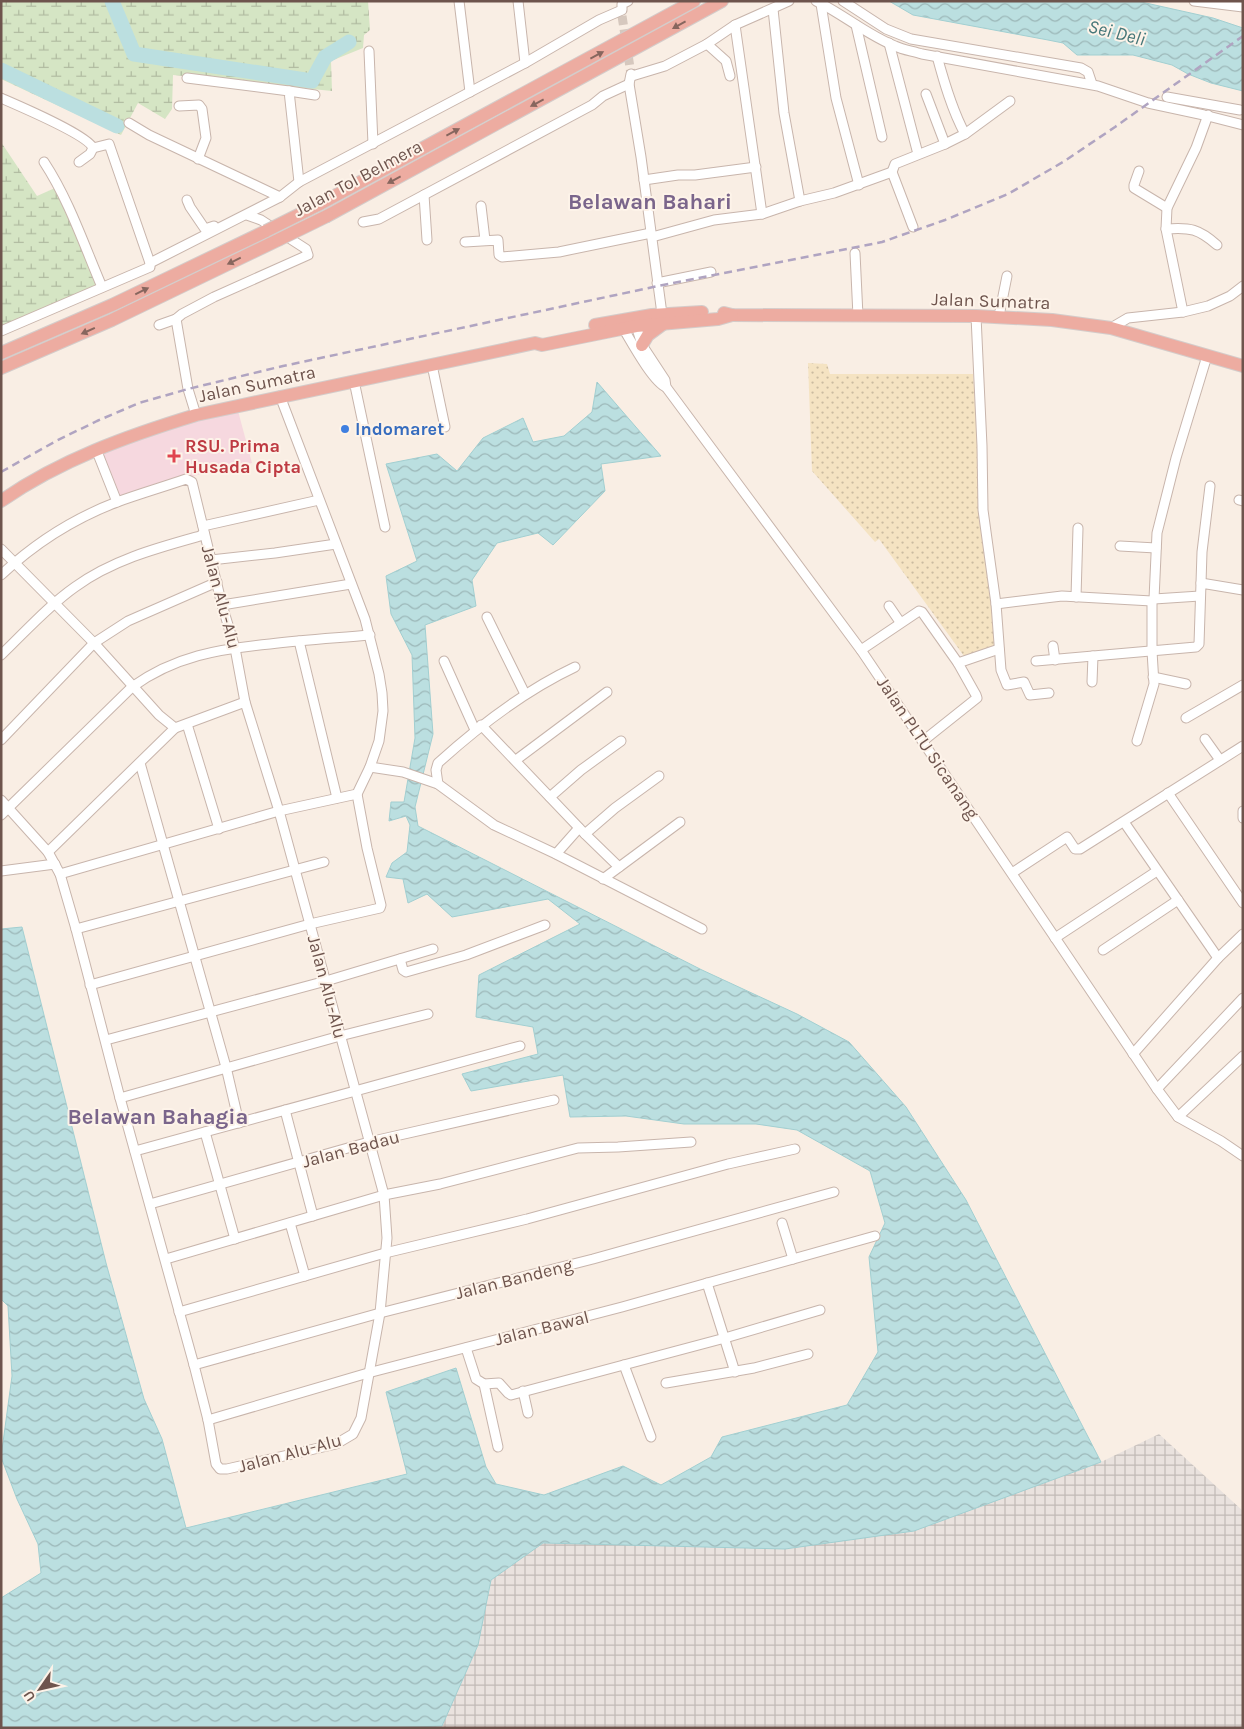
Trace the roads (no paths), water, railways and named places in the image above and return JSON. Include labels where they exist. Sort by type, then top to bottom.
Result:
[{"type":"highway","name":"Jalan Tol Belmera","points":[[1,353],[112,305],[318,205],[694,1]]},
{"type":"highway","name":"Jalan Tol Belmera","points":[[1,368],[112,320],[327,216],[722,1]]},
{"type":"highway","name":"Jalan Sumatra","points":[[1,502],[17,490],[96,449],[143,431],[196,415],[535,343],[542,345],[629,323],[663,318],[718,319],[732,315],[999,316],[1052,320],[1111,328],[1243,366]]},
{"type":"highway","points":[[642,345],[663,318]]},
{"type":"street","points":[[460,1],[470,92]]},
{"type":"street","points":[[518,1],[525,63]]},
{"type":"street","points":[[363,222],[379,219],[592,105],[631,78],[665,66],[707,44],[735,25],[790,1]]},
{"type":"street","points":[[843,1],[886,29],[903,36],[953,47],[1081,68],[1088,72],[1092,84]]},
{"type":"street","points":[[1194,1],[1243,7]]},
{"type":"street","points":[[818,2],[895,46],[922,54],[1092,84],[1148,103],[1243,125]]},
{"type":"street","points":[[818,2],[836,98],[859,185]]},
{"type":"street","points":[[150,263],[278,198],[299,182],[525,63],[623,7]]},
{"type":"street","points":[[773,9],[784,113],[800,201]]},
{"type":"street","points":[[735,25],[762,214]]},
{"type":"street","points":[[856,25],[882,137]]},
{"type":"street","points":[[890,43],[918,154]]},
{"type":"street","points":[[707,44],[726,61],[730,76]]},
{"type":"street","points":[[369,50],[373,144]]},
{"type":"street","points":[[937,56],[947,91],[965,134]]},
{"type":"street","points":[[187,78],[315,95]]},
{"type":"street","points":[[631,78],[663,318]]},
{"type":"street","points":[[289,91],[299,182]]},
{"type":"street","points":[[926,94],[945,144]]},
{"type":"street","points":[[1167,97],[1240,110]]},
{"type":"street","points":[[1,98],[73,132],[90,143],[92,148],[90,154],[79,162]]},
{"type":"street","points":[[913,226],[892,172],[895,164],[965,134],[1010,101]]},
{"type":"street","points":[[1183,312],[1166,229],[1167,208],[1196,148],[1206,115],[1206,104]]},
{"type":"street","points":[[179,106],[199,106],[202,109],[206,138],[198,159]]},
{"type":"street","points":[[129,124],[278,198]]},
{"type":"street","points":[[1,331],[149,268],[150,263],[109,144],[92,148]]},
{"type":"street","points":[[44,162],[70,209],[102,287]]},
{"type":"street","points":[[644,180],[756,166]]},
{"type":"street","points":[[1139,171],[1134,188],[1167,208]]},
{"type":"street","points":[[465,242],[498,240],[500,256],[559,252],[652,235],[714,220],[762,214],[800,201],[859,185],[892,172]]},
{"type":"street","points":[[424,195],[427,240]]},
{"type":"street","points":[[187,200],[205,229],[215,226],[218,229]]},
{"type":"street","points":[[482,206],[485,240]]},
{"type":"street","points":[[159,325],[176,319],[214,297],[308,255],[306,249],[261,220],[248,214]]},
{"type":"street","points":[[1166,229],[1196,230],[1217,245]]},
{"type":"street","points":[[855,253],[858,316]]},
{"type":"street","points":[[657,283],[711,272]]},
{"type":"street","points":[[999,316],[1007,276]]},
{"type":"street","points":[[1111,328],[1128,318],[1183,312],[1220,301],[1243,286]]},
{"type":"street","points":[[976,316],[982,446],[982,510],[998,604],[1001,670],[1007,685],[1024,682],[1030,695],[1049,693]]},
{"type":"street","points":[[176,319],[188,388],[196,415]]},
{"type":"street","name":"Jalan PLTU Sicanang","points":[[629,323],[665,380],[666,387]]},
{"type":"street","name":"Jalan PLTU Sicanang","points":[[629,323],[651,372],[660,384],[666,387],[861,650],[1133,1054],[1178,1117]]},
{"type":"street","points":[[1137,741],[1153,689],[1153,600],[1157,533],[1176,458],[1206,356]]},
{"type":"street","points":[[432,365],[445,427]]},
{"type":"street","points":[[354,381],[385,526]]},
{"type":"street","points":[[90,985],[310,924],[380,908],[358,794],[379,741],[383,711],[382,694],[370,635],[280,396]]},
{"type":"street","points":[[1,575],[14,562],[60,530],[117,502],[96,449]]},
{"type":"street","name":"Jalan Alu-Alu","points":[[117,502],[188,479],[194,487],[222,606],[235,648],[245,702],[279,811],[326,981],[384,1195],[388,1226],[380,1313],[361,1418],[353,1434],[336,1444],[228,1469],[220,1469],[216,1464],[208,1420]]},
{"type":"street","points":[[1036,662],[1198,646],[1202,552],[1210,486]]},
{"type":"street","points":[[1,655],[54,603],[75,587],[106,569],[203,530],[319,500]]},
{"type":"street","points":[[1076,597],[1078,528]]},
{"type":"street","points":[[211,560],[336,544]]},
{"type":"street","points":[[1120,546],[1156,548]]},
{"type":"street","points":[[1,549],[94,643],[167,723],[175,728]]},
{"type":"street","points":[[1,740],[94,643],[128,621],[217,582]]},
{"type":"street","points":[[1200,583],[1243,590]]},
{"type":"street","points":[[222,606],[351,584]]},
{"type":"street","points":[[998,604],[1050,597],[1153,600],[1200,596]]},
{"type":"street","points":[[889,606],[900,622]]},
{"type":"street","points":[[861,650],[916,611],[922,612],[958,663],[977,698],[923,741]]},
{"type":"street","points":[[487,617],[525,694]]},
{"type":"street","points":[[1,815],[132,686],[147,676],[201,654],[235,648],[370,635]]},
{"type":"street","points":[[299,641],[337,798]]},
{"type":"street","points":[[1053,646],[1055,660]]},
{"type":"street","points":[[958,663],[999,649]]},
{"type":"street","points":[[1092,682],[1093,656]]},
{"type":"street","points":[[444,661],[478,727],[516,760],[582,831],[619,867]]},
{"type":"street","points":[[434,782],[438,762],[478,727],[525,694],[575,667]]},
{"type":"street","points":[[1153,677],[1186,684]]},
{"type":"street","points":[[1186,718],[1243,685]]},
{"type":"street","points":[[516,760],[607,692]]},
{"type":"street","points":[[48,852],[175,728],[245,702]]},
{"type":"street","points":[[187,724],[218,829]]},
{"type":"street","points":[[1205,739],[1220,760]]},
{"type":"street","points":[[550,797],[581,770],[620,741]]},
{"type":"street","points":[[1012,873],[1062,839],[1069,838],[1075,849],[1080,849],[1220,760],[1241,750]]},
{"type":"street","points":[[140,763],[193,957],[226,1067],[239,1123]]},
{"type":"street","points":[[370,767],[403,772],[434,782],[494,825],[556,854],[702,929]]},
{"type":"street","points":[[556,854],[582,831],[659,776]]},
{"type":"street","points":[[1168,793],[1243,903]]},
{"type":"street","points":[[60,874],[279,811],[358,794]]},
{"type":"street","points":[[1,800],[48,852],[60,874],[120,1098],[166,1259],[208,1420]]},
{"type":"street","points":[[1243,811],[1243,818]]},
{"type":"street","points":[[603,879],[680,822]]},
{"type":"street","points":[[1124,822],[1156,871],[1218,958]]},
{"type":"street","points":[[76,929],[324,862]]},
{"type":"street","points":[[1,872],[55,864]]},
{"type":"street","points":[[1055,938],[1156,871]]},
{"type":"street","points":[[1103,950],[1178,900]]},
{"type":"street","points":[[400,959],[403,970],[406,972],[466,955],[544,925]]},
{"type":"street","points":[[1133,1054],[1218,958],[1243,934]]},
{"type":"street","points":[[106,1040],[326,981],[433,948]]},
{"type":"street","points":[[1157,1089],[1243,998]]},
{"type":"street","points":[[120,1098],[226,1067],[428,1014]]},
{"type":"street","points":[[135,1151],[520,1046]]},
{"type":"street","points":[[1243,1056],[1178,1117],[1221,1141],[1243,1156]]},
{"type":"street","name":"Jalan Badau","points":[[150,1204],[369,1142],[554,1100]]},
{"type":"street","points":[[285,1110],[313,1216]]},
{"type":"street","points":[[206,1132],[235,1239]]},
{"type":"street","points":[[166,1259],[384,1195],[440,1184],[578,1148],[691,1142]]},
{"type":"street","points":[[180,1312],[385,1253],[527,1219],[728,1164],[796,1149]]},
{"type":"street","name":"Jalan Bandeng","points":[[194,1366],[380,1313],[593,1259],[834,1192]]},
{"type":"street","points":[[290,1223],[305,1276]]},
{"type":"street","points":[[782,1223],[793,1259]]},
{"type":"street","name":"Jalan Bawal","points":[[208,1420],[368,1373],[622,1307],[875,1236]]},
{"type":"street","points":[[707,1283],[735,1372]]},
{"type":"street","points":[[466,1348],[474,1376],[484,1384],[500,1383],[509,1394],[523,1392],[725,1338],[820,1310]]},
{"type":"street","points":[[666,1383],[735,1372],[808,1354]]},
{"type":"street","points":[[624,1365],[651,1437]]},
{"type":"street","points":[[484,1384],[498,1447]]},
{"type":"street","points":[[523,1392],[528,1413]]},
{"type":"water","name":"Sei Deli","points":[[889,1],[1137,1],[1213,18],[1243,28],[1243,91],[1211,83],[1172,65],[1133,55],[1077,55],[1063,43],[913,15]]},
{"type":"water","points":[[597,382],[661,456],[601,464],[605,491],[553,545],[538,533],[497,543],[472,580],[476,606],[425,625],[433,734],[415,807],[418,826],[702,970],[797,1014],[849,1042],[906,1107],[966,1200],[1101,1462],[914,1531],[785,1549],[543,1543],[491,1580],[478,1645],[442,1726],[385,1728],[1,1728],[1,1598],[41,1573],[38,1544],[17,1499],[1,1457],[12,1376],[8,1306],[1,1299],[1,929],[22,927],[106,1263],[144,1399],[162,1439],[186,1528],[407,1474],[386,1392],[456,1368],[486,1467],[496,1484],[544,1495],[623,1466],[661,1485],[711,1457],[722,1437],[847,1405],[878,1352],[869,1257],[885,1223],[870,1171],[797,1130],[756,1124],[684,1124],[626,1116],[570,1117],[563,1075],[471,1091],[462,1074],[538,1054],[533,1027],[476,1017],[479,975],[580,924],[548,899],[452,917],[427,894],[408,903],[403,879],[386,877],[392,863],[407,852],[410,825],[406,816],[389,821],[391,802],[404,802],[415,738],[412,655],[391,614],[386,576],[417,561],[386,464],[437,454],[457,471],[483,438],[523,418],[533,442],[564,436],[592,412]]},
{"type":"waterway","points":[[112,1],[134,54],[312,81],[325,57],[349,42]]},
{"type":"waterway","points":[[1,70],[117,126]]},
{"type":"tunnel","points":[[622,16],[631,74]]},
{"type":"railway","points":[[1,472],[56,441],[97,421],[139,403],[188,389],[283,366],[658,286],[882,242],[945,220],[1008,194],[1063,162],[1243,36]]},
{"type":"place","name":"Indomaret","points":[[345,429]]},
{"type":"place","name":"RSU. Prima Husada Cipta","points":[[174,456]]},
{"type":"district","name":"Belawan Bahari","points":[[650,201]]},
{"type":"district","name":"Belawan Bahagia","points":[[158,1116]]}]
